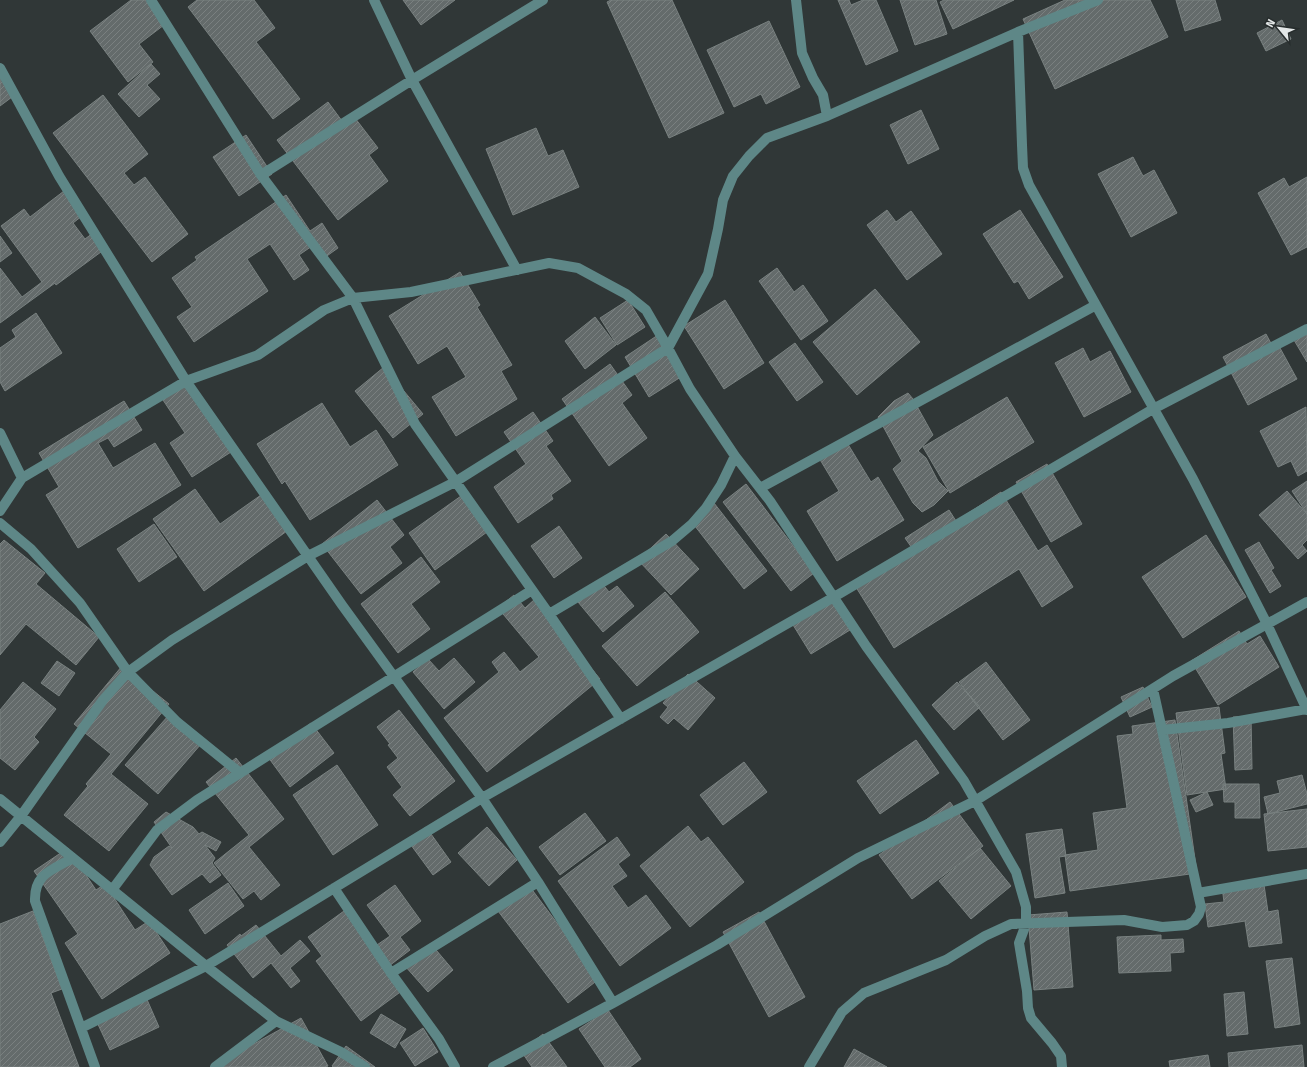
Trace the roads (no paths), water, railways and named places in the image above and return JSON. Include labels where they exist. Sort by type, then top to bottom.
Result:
[{"type":"street","points":[[151,0],[261,175],[353,298],[415,424],[550,614],[621,719]]},
{"type":"street","points":[[374,0],[412,80],[517,270]]},
{"type":"street","points":[[261,175],[543,0]]},
{"type":"street","points":[[796,0],[802,53],[812,78],[823,95],[827,116]]},
{"type":"street","points":[[0,842],[21,816],[103,700],[128,672],[172,640],[308,556],[455,482],[668,348],[708,274],[723,200],[733,176],[767,138],[827,116],[1018,32],[1098,0]]},
{"type":"street","points":[[1018,32],[1023,168],[1029,185],[1193,479],[1267,624],[1307,709],[1228,723],[1162,730]]},
{"type":"street","points":[[0,68],[59,176],[186,381],[308,556],[482,798],[538,882],[613,1003]]},
{"type":"street","points":[[0,511],[22,478],[186,381],[258,354],[324,310],[353,298],[410,292],[549,263],[578,268],[626,294],[646,310],[690,390],[735,456],[770,501],[866,646],[964,781],[1016,872],[1026,907],[1026,924],[1019,943],[1029,1013],[1031,1018],[1052,1043],[1060,1056],[1062,1067]]},
{"type":"street","points":[[760,488],[1096,305]]},
{"type":"street","points":[[81,1028],[206,966],[482,798],[834,597],[1153,409],[1307,329]]},
{"type":"street","points":[[0,433],[22,478]]},
{"type":"street","points":[[550,614],[672,541],[692,524],[706,508],[721,485],[735,456]]},
{"type":"street","points":[[0,523],[31,549],[80,603],[128,672],[177,722],[240,773]]},
{"type":"street","points":[[112,890],[157,830],[197,800],[532,590]]},
{"type":"street","points":[[493,1067],[717,945],[858,858],[976,801],[1173,676],[1307,602]]},
{"type":"street","points":[[809,1067],[842,1012],[864,993],[946,960],[985,936],[1011,924],[1124,920],[1162,927],[1187,925],[1194,921],[1199,914],[1201,907],[1153,689]]},
{"type":"street","points":[[0,799],[276,1021],[341,1052],[365,1067]]},
{"type":"street","points":[[73,858],[38,880],[35,890],[35,901],[95,1067]]},
{"type":"street","points":[[1198,893],[1307,874]]},
{"type":"street","points":[[391,973],[538,882]]},
{"type":"street","points":[[334,888],[391,973],[439,1039],[455,1067]]},
{"type":"street","points":[[215,1067],[276,1021]]}]
